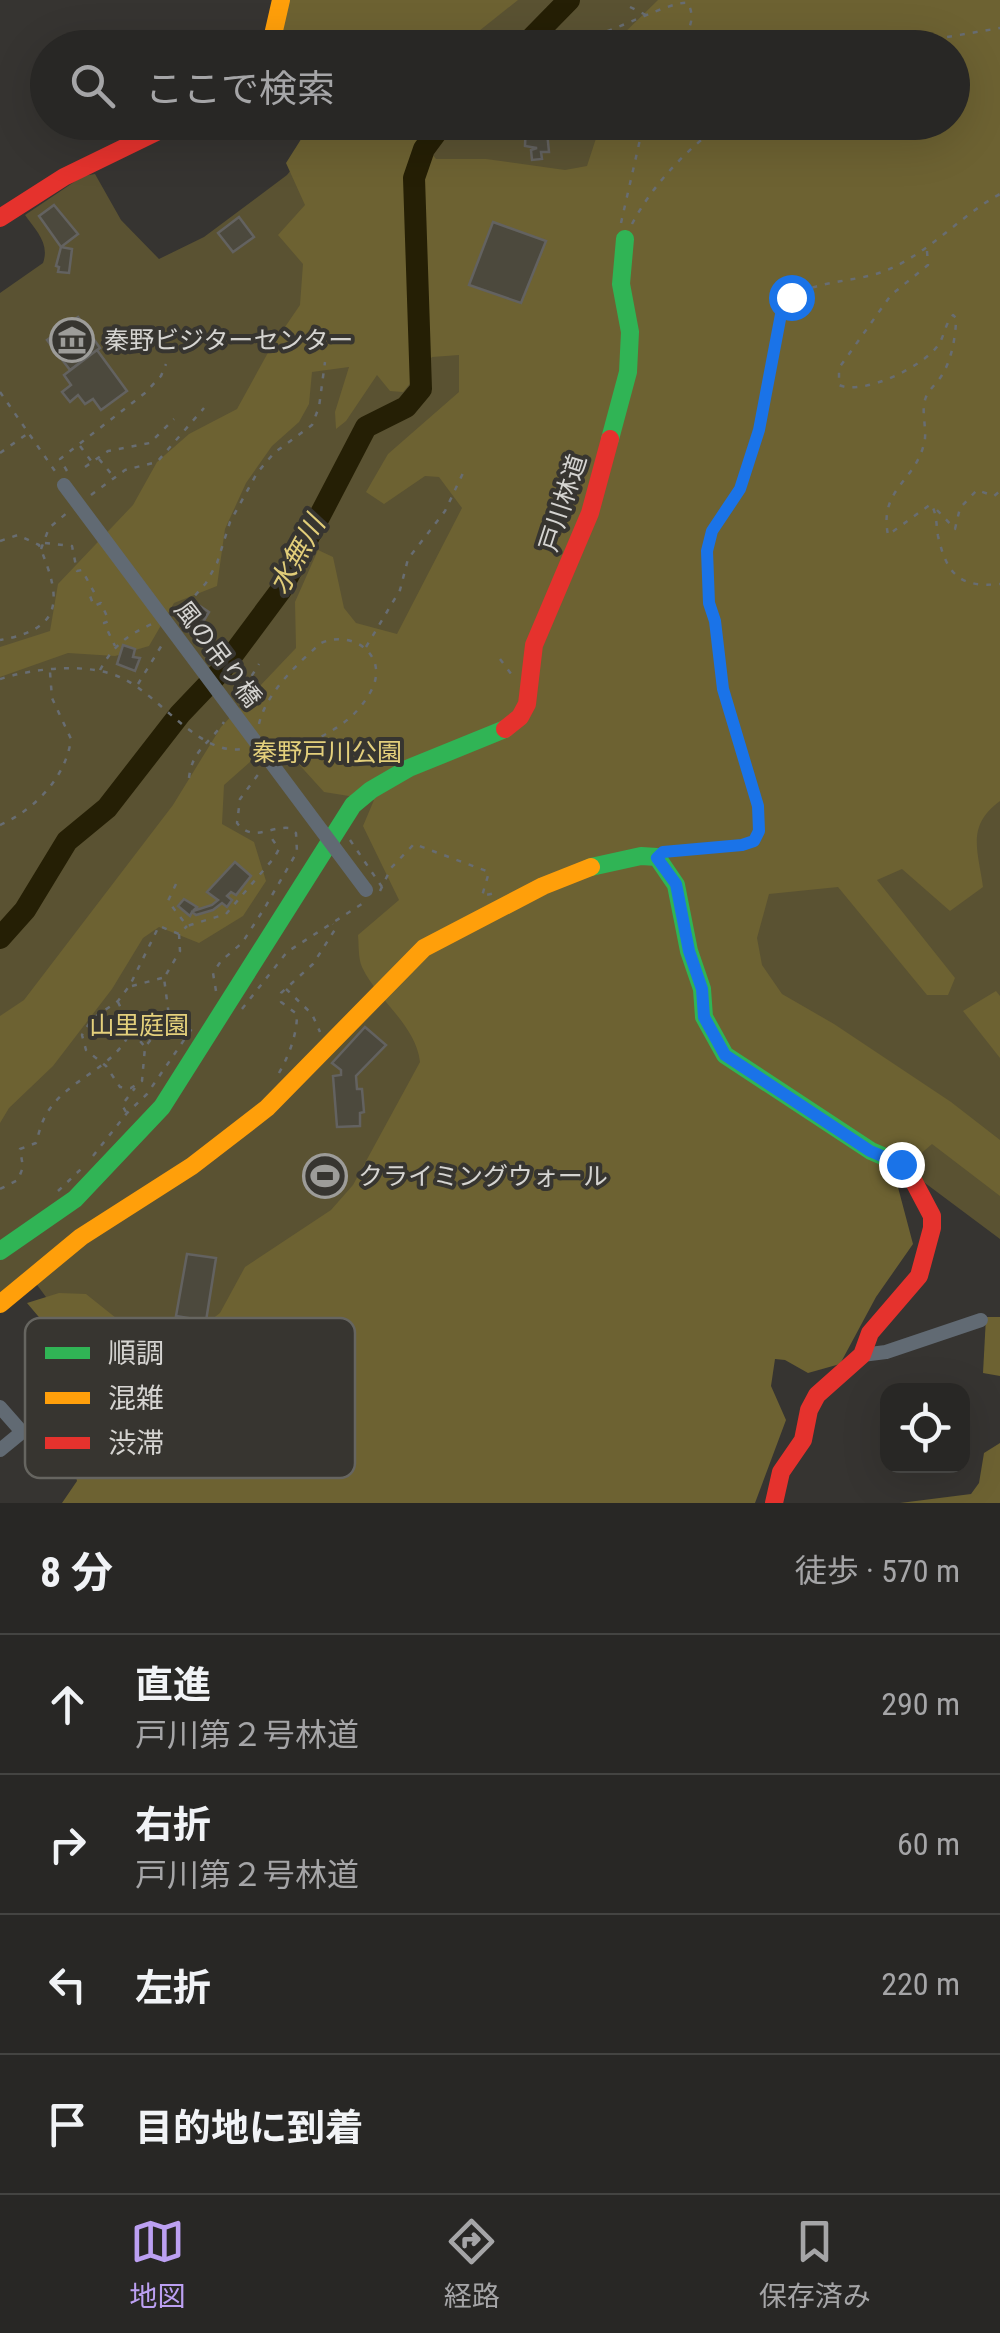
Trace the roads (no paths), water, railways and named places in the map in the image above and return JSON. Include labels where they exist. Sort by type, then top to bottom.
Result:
[{"type":"street","points":[[274,30],[281,0]]},
{"type":"street","points":[[3,212],[85,163],[137,140]]},
{"type":"street","name":"戸川林道","points":[[0,1250],[75,1198],[162,1106],[353,805],[408,768],[500,732],[520,717],[528,704],[534,645],[590,514],[628,372],[630,332],[622,284],[624,241]]},
{"type":"street","name":"風の吊り橋","points":[[64,485],[369,894]]},
{"type":"street","points":[[0,1304],[81,1236],[192,1166],[267,1108],[424,948],[543,886],[588,868],[641,856],[657,858],[676,884],[689,951],[702,989],[704,1017],[725,1055],[870,1151],[901,1164],[932,1216],[919,1276],[870,1333],[862,1356],[817,1395],[802,1440],[781,1472],[774,1503]]},
{"type":"street","points":[[862,1356],[886,1352],[982,1320]]},
{"type":"street","points":[[0,1407],[22,1432],[0,1450]]},
{"type":"waterway","name":"水無川","points":[[540,30],[569,0]]},
{"type":"waterway","name":"水無川","points":[[0,938],[25,910],[67,841],[107,808],[180,714],[220,672],[281,590],[366,427],[406,407],[421,389],[414,178],[431,140]]},
{"type":"place","name":"秦野ビジターセンター","points":[[72,340]]},
{"type":"place","name":"クライミングウォール","points":[[325,1176]]},
{"type":"park label","name":"秦野戸川公園","points":[[327,752]]},
{"type":"park label","name":"山里庭園","points":[[139,1025]]}]
